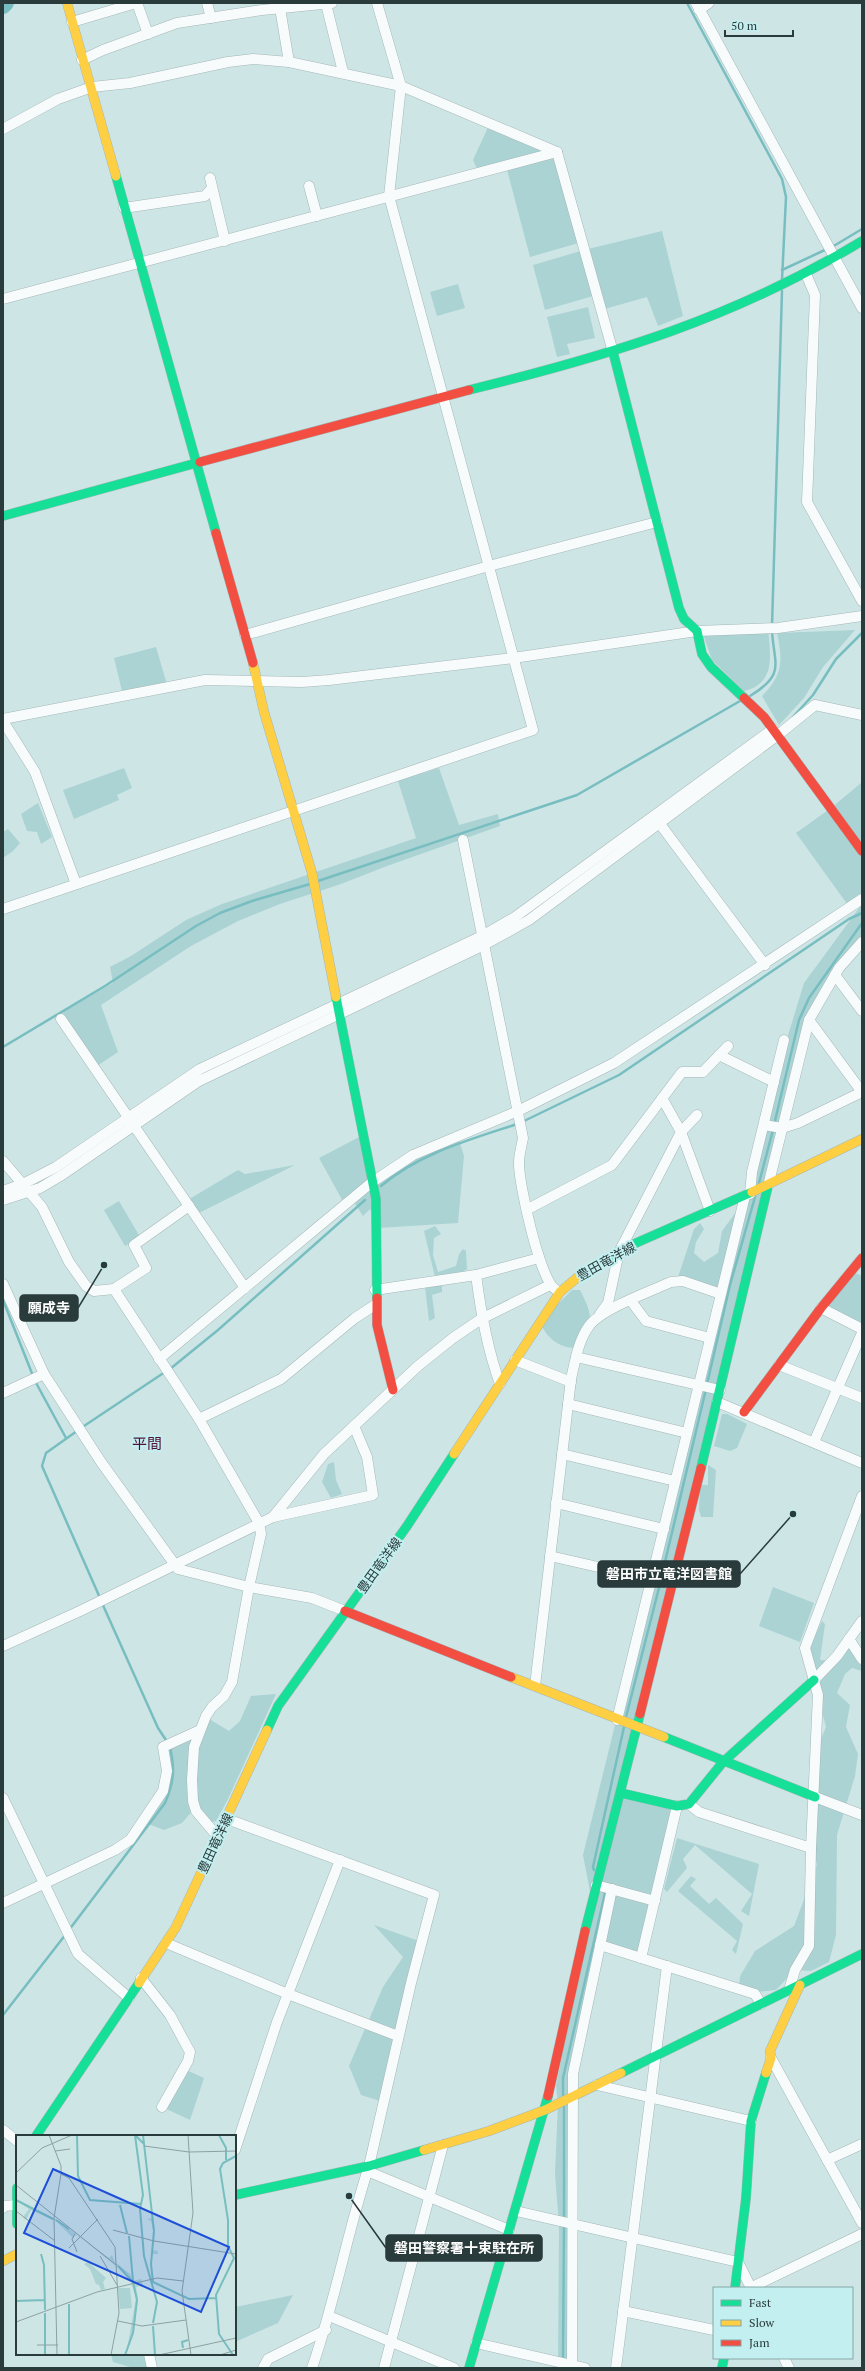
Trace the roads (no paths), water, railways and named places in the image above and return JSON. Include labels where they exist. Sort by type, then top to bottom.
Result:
[{"type":"street","points":[[67,3],[82,60],[92,88],[139,264],[258,680],[264,712],[312,874],[376,1201],[375,1305],[383,1357],[393,1390]]},
{"type":"street","points":[[72,22],[137,3],[148,34]]},
{"type":"street","points":[[207,3],[211,18]]},
{"type":"street","points":[[3,908],[293,812],[533,730],[389,196],[401,86],[378,3]]},
{"type":"street","points":[[709,3],[697,7],[862,308]]},
{"type":"street","points":[[82,60],[177,23],[211,18],[261,7],[280,8],[329,4],[343,72]]},
{"type":"street","points":[[280,8],[290,62]]},
{"type":"street","points":[[3,129],[58,99],[92,88],[130,83],[228,62],[254,59],[290,62],[343,72],[401,86],[557,152]]},
{"type":"street","points":[[3,298],[139,264],[557,152]]},
{"type":"street","points":[[557,152],[613,352],[679,608],[684,619],[697,631],[702,654],[711,667],[764,717],[862,851]]},
{"type":"street","points":[[124,208],[205,196],[211,183],[225,241]]},
{"type":"street","points":[[309,186],[317,216]]},
{"type":"street","points":[[3,516],[197,464],[309,431],[613,352],[722,313],[806,274],[834,259],[862,241]]},
{"type":"street","points":[[806,274],[815,295],[807,502],[862,601]]},
{"type":"street","points":[[245,635],[489,566],[657,522]]},
{"type":"street","points":[[76,884],[35,772],[3,720],[205,680],[302,682],[329,680],[513,658],[697,631],[778,628],[862,616]]},
{"type":"street","points":[[483,941],[815,705],[862,715]]},
{"type":"street","points":[[3,1200],[26,1188],[200,1069],[338,1009],[529,920],[660,824],[776,732]]},
{"type":"street","points":[[660,824],[765,965]]},
{"type":"street","points":[[463,840],[523,1138],[519,1161],[521,1186],[528,1209],[539,1258],[550,1286],[560,1292]]},
{"type":"street","points":[[159,1359],[372,1182],[413,1155],[518,1111],[614,1063],[765,965],[862,899]]},
{"type":"street","points":[[469,2368],[545,2110],[596,1885],[621,1793],[809,1020],[835,975],[862,942]]},
{"type":"street","points":[[835,975],[862,1012]]},
{"type":"street","points":[[3,1191],[26,1188],[62,1175],[199,1081],[338,1009]]},
{"type":"street","points":[[61,1019],[245,1288]]},
{"type":"street","points":[[764,1125],[782,1128],[798,1123],[862,1092],[809,1020]]},
{"type":"street","points":[[617,1720],[784,1040]]},
{"type":"street","points":[[528,1209],[612,1165],[682,1072],[703,1072],[728,1046]]},
{"type":"street","points":[[719,1055],[774,1082]]},
{"type":"street","points":[[662,1098],[681,1132],[710,1211]]},
{"type":"street","points":[[535,1686],[568,1404],[576,1356],[589,1326],[600,1315],[608,1303],[619,1252],[681,1132],[696,1115]]},
{"type":"street","name":"豊田竜洋線","points":[[37,2135],[166,1943],[185,1908],[278,1706],[345,1611],[408,1526],[560,1292],[576,1277],[619,1252],[768,1186],[862,1139]]},
{"type":"street","points":[[3,1161],[48,1216],[69,1262],[86,1286],[94,1291],[114,1289],[146,1268],[134,1245],[189,1206]]},
{"type":"street","points":[[375,1290],[476,1275],[539,1258]]},
{"type":"street","points":[[744,1412],[821,1308],[862,1258]]},
{"type":"street","points":[[476,1275],[481,1319],[489,1355],[500,1384]]},
{"type":"street","points":[[600,1315],[671,1282],[683,1281],[721,1294]]},
{"type":"street","points":[[3,1284],[44,1374],[101,1462],[178,1569],[249,1586],[312,1598],[722,1762],[862,1815]]},
{"type":"street","points":[[273,1517],[324,1454],[393,1390],[453,1338],[481,1319],[550,1286]]},
{"type":"street","points":[[114,1289],[199,1419],[259,1523],[261,1534],[249,1586],[232,1682],[224,1696],[212,1707],[200,1730],[194,1747],[192,1780],[193,1801],[196,1811],[218,1837]]},
{"type":"street","points":[[630,1301],[646,1321],[710,1338]]},
{"type":"street","points":[[199,1419],[281,1379],[355,1318],[375,1305]]},
{"type":"street","points":[[821,1308],[862,1328]]},
{"type":"street","points":[[814,1442],[862,1333]]},
{"type":"street","points":[[576,1356],[720,1390]]},
{"type":"street","points":[[515,1360],[571,1382]]},
{"type":"street","points":[[778,1365],[862,1398]]},
{"type":"street","points":[[3,1394],[44,1374]]},
{"type":"street","points":[[717,1402],[862,1462]]},
{"type":"street","points":[[568,1404],[687,1433]]},
{"type":"street","points":[[3,1646],[273,1517],[373,1495],[367,1457],[354,1426]]},
{"type":"street","points":[[562,1454],[675,1481]]},
{"type":"street","points":[[789,1990],[795,1970],[809,1946],[811,1848],[815,1797],[818,1695],[805,1648],[862,1496]]},
{"type":"street","points":[[556,1503],[664,1529]]},
{"type":"street","points":[[550,1556],[652,1578],[672,1584]]},
{"type":"street","points":[[621,1793],[677,1806],[689,1804],[722,1762],[814,1680],[837,1656],[862,1621]]},
{"type":"street","points":[[849,1639],[862,1659]]},
{"type":"street","points":[[3,1903],[115,1850],[130,1840],[163,1792],[166,1771],[163,1747],[200,1730]]},
{"type":"street","points":[[3,1798],[43,1885],[78,1954],[129,1998]]},
{"type":"street","points":[[689,1804],[699,1812],[811,1848]]},
{"type":"street","points":[[641,1958],[677,1806]]},
{"type":"street","points":[[227,1819],[434,1895],[398,2036],[368,2169],[326,2330],[312,2368]]},
{"type":"street","points":[[236,2147],[288,1994],[340,1860]]},
{"type":"street","points":[[596,1885],[655,1901]]},
{"type":"street","points":[[572,2367],[571,2224],[573,2074],[612,1889]]},
{"type":"street","points":[[166,1943],[288,1994],[398,2036]]},
{"type":"street","points":[[600,1945],[755,1994],[761,2004]]},
{"type":"street","points":[[236,2195],[368,2169],[545,2110],[862,1954]]},
{"type":"street","points":[[616,2368],[667,1966]]},
{"type":"street","points":[[141,1978],[170,2015],[190,2052],[188,2061],[162,2107]]},
{"type":"street","points":[[800,1985],[770,2051],[771,2058],[862,2223]]},
{"type":"street","points":[[735,2287],[746,2198],[750,2121],[771,2058]]},
{"type":"street","points":[[597,2085],[750,2121]]},
{"type":"street","points":[[3,2130],[16,2140]]},
{"type":"street","points":[[828,2160],[862,2144]]},
{"type":"street","points":[[384,2368],[443,2145]]},
{"type":"street","points":[[368,2169],[510,2230]]},
{"type":"street","points":[[3,2208],[4,2206],[16,2205]]},
{"type":"street","points":[[516,2211],[738,2262]]},
{"type":"street","points":[[752,2287],[862,2234]]},
{"type":"street","points":[[3,2261],[16,2254]]},
{"type":"street","points":[[738,2262],[750,2287]]},
{"type":"street","points":[[623,2311],[713,2330]]},
{"type":"street","points":[[329,2316],[390,2343],[454,2368]]},
{"type":"street","points":[[263,2368],[268,2359],[326,2330]]},
{"type":"street","points":[[476,2343],[572,2367],[585,2368]]},
{"type":"street","points":[[149,2355],[152,2368]]},
{"type":"street","points":[[784,2359],[789,2368]]},
{"type":"waterway","points":[[3,6],[6,3]]},
{"type":"waterway","points":[[687,3],[782,179],[786,197],[782,280]]},
{"type":"waterway","points":[[832,247],[862,229]]},
{"type":"waterway","points":[[782,270],[827,249]]},
{"type":"waterway","points":[[772,626],[782,291]]},
{"type":"waterway","points":[[750,696],[769,681],[773,675],[775,661],[772,631]]},
{"type":"waterway","points":[[792,718],[813,695],[836,659],[862,633]]},
{"type":"waterway","points":[[318,881],[577,795],[740,701]]},
{"type":"waterway","points":[[3,1047],[105,986],[196,926],[220,913],[252,901],[310,884]]},
{"type":"waterway","points":[[522,1122],[619,1075],[849,919],[862,913]]},
{"type":"waterway","points":[[774,1125],[799,1020],[809,998],[862,923]]},
{"type":"waterway","points":[[381,1186],[396,1175],[429,1156],[463,1142],[517,1124]]},
{"type":"waterway","points":[[759,1183],[773,1130]]},
{"type":"waterway","points":[[707,1384],[730,1285],[755,1197]]},
{"type":"waterway","points":[[170,1369],[218,1330],[365,1200]]},
{"type":"waterway","points":[[3,1300],[33,1376]]},
{"type":"waterway","points":[[81,1428],[165,1372]]},
{"type":"waterway","points":[[35,1381],[66,1438]]},
{"type":"waterway","points":[[661,1579],[706,1389]]},
{"type":"waterway","points":[[77,1431],[46,1453],[42,1466],[100,1598]]},
{"type":"waterway","points":[[626,1717],[660,1584]]},
{"type":"waterway","points":[[102,1603],[158,1728],[168,1743]]},
{"type":"waterway","points":[[594,1870],[593,1867],[624,1727]]},
{"type":"waterway","points":[[69,1930],[165,1803],[173,1775],[173,1762],[170,1747]]},
{"type":"waterway","points":[[563,2096],[563,2078],[605,1893],[603,1890]]},
{"type":"waterway","points":[[3,2015],[66,1934]]},
{"type":"waterway","points":[[564,2107],[564,2220]]},
{"type":"waterway","points":[[563,2360],[564,2225]]},
{"type":"place","name":"願成寺","points":[[104,1265]]},
{"type":"place","name":"磐田市立竜洋図書館","points":[[793,1514]]},
{"type":"place","name":"磐田警察署十束駐在所","points":[[349,2196]]},
{"type":"district","name":"平間","points":[[147,1444]]}]
